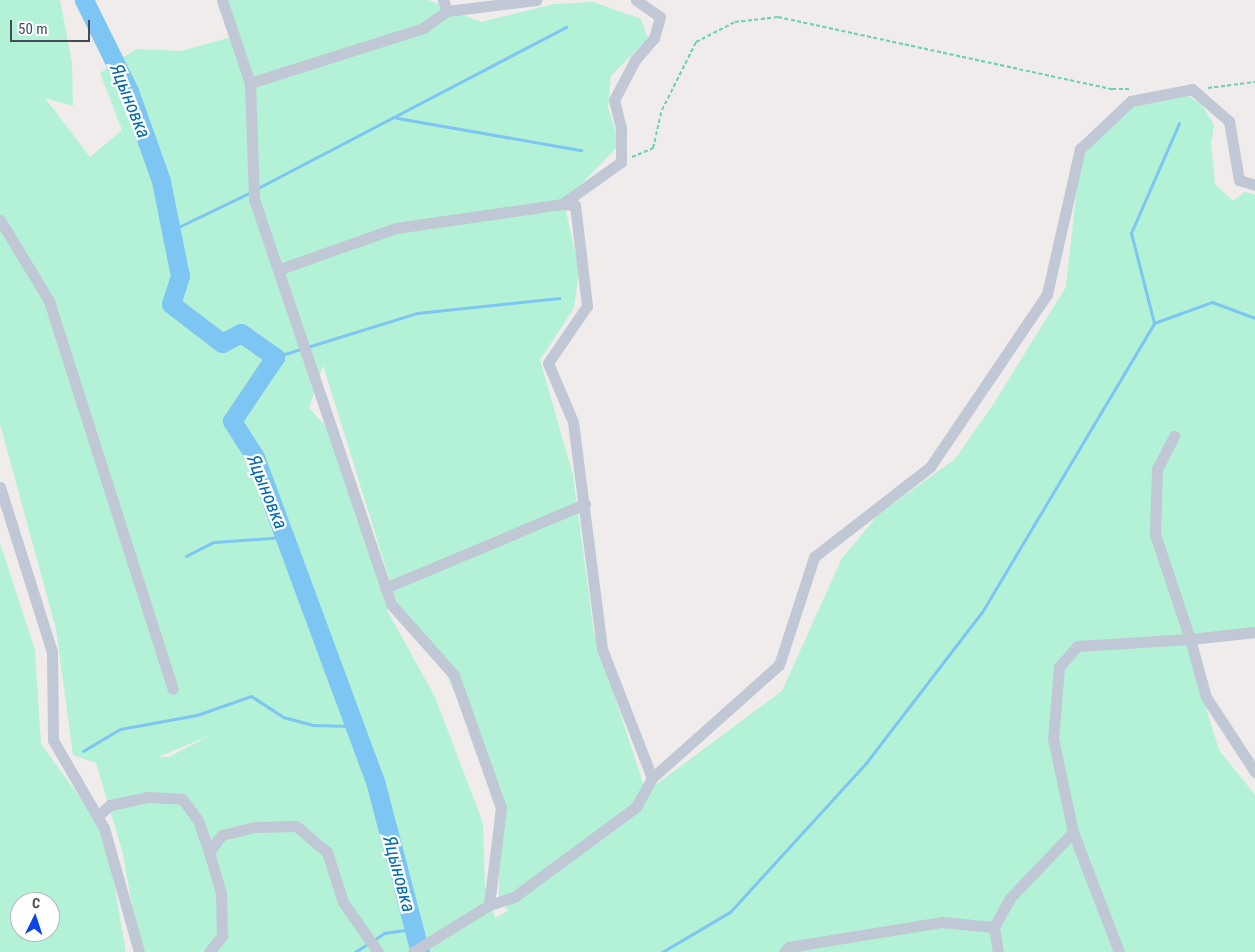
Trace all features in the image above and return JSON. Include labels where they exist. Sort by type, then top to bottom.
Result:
[{"type":"lane","points":[[222,0],[250,84],[254,198],[308,352],[390,604],[454,675],[501,808],[489,905]]},
{"type":"lane","points":[[250,84],[423,28],[445,6],[536,0]]},
{"type":"lane","points":[[562,204],[621,162],[621,129],[614,100],[635,60],[654,38],[660,17],[636,0]]},
{"type":"lane","points":[[413,952],[489,905],[514,897],[636,807],[652,778],[779,665],[814,558],[936,459],[1047,294],[1080,149],[1131,101],[1192,89],[1229,121],[1239,180],[1255,185]]},
{"type":"lane","points":[[280,269],[396,228],[562,204],[575,205],[587,306],[548,362],[574,422],[602,649],[652,778]]},
{"type":"lane","points":[[0,220],[49,301],[173,689]]},
{"type":"lane","points":[[1174,436],[1157,470],[1155,534],[1190,639],[1206,697],[1255,772]]},
{"type":"lane","points":[[0,487],[52,652],[54,740],[98,816],[139,952]]},
{"type":"lane","points":[[385,588],[584,504]]},
{"type":"lane","points":[[1119,952],[1073,832],[1054,739],[1058,667],[1077,646],[1190,639],[1255,632]]},
{"type":"lane","points":[[98,816],[110,805],[150,798],[182,799],[198,820],[221,893],[222,936],[209,952]]},
{"type":"lane","points":[[209,852],[222,835],[255,826],[296,826],[327,852],[343,902],[377,950]]},
{"type":"lane","points":[[998,952],[994,927],[1010,898],[1073,832]]},
{"type":"lane","points":[[790,950],[941,922],[994,927]]},
{"type":"path","points":[[621,162],[653,148],[662,110],[696,42],[735,22],[778,17],[1112,89],[1139,89]]},
{"type":"path","points":[[1192,89],[1255,82]]},
{"type":"green space","points":[[0,0],[60,0],[72,63],[73,106],[45,98],[90,157],[122,130],[100,73],[136,49],[181,51],[239,35],[225,0],[428,0],[481,22],[554,4],[593,2],[641,19],[648,38],[611,76],[608,108],[620,144],[564,202],[579,270],[574,308],[540,360],[573,475],[594,633],[646,792],[782,691],[842,558],[879,514],[955,459],[994,403],[1066,287],[1078,178],[1091,136],[1127,103],[1182,92],[1202,105],[1214,125],[1211,143],[1215,184],[1233,201],[1245,192],[1255,195],[1255,635],[1186,643],[1219,750],[1255,795],[1255,952],[140,952],[123,854],[96,763],[73,755],[56,629],[0,424]],"holes":[[[323,365],[397,604],[442,664],[475,739],[498,818],[499,897],[508,911],[495,918],[485,886],[483,823],[435,697],[388,612],[331,432],[309,408]],[[211,735],[169,757],[158,757]]]},
{"type":"green space","points":[[0,543],[35,650],[41,744],[105,832],[126,952],[0,952]]},
{"type":"waterway","name":"Яцыновка","points":[[84,0],[129,91],[161,181],[180,276],[171,304],[222,343],[241,333],[275,357],[232,421],[255,457],[375,781],[420,952]]},
{"type":"waterway","points":[[256,189],[566,27]]},
{"type":"waterway","points":[[397,118],[581,150]]},
{"type":"waterway","points":[[1154,323],[1131,233],[1179,123]]},
{"type":"waterway","points":[[168,232],[251,192]]},
{"type":"waterway","points":[[275,357],[417,313],[559,298]]},
{"type":"waterway","points":[[662,952],[730,912],[866,763],[982,612],[1154,323],[1212,302],[1255,318]]},
{"type":"waterway","points":[[186,556],[214,542],[285,537]]},
{"type":"waterway","points":[[83,751],[120,729],[197,715],[251,696],[283,717],[313,725],[355,726]]},
{"type":"waterway","points":[[355,952],[384,933],[414,929]]}]
